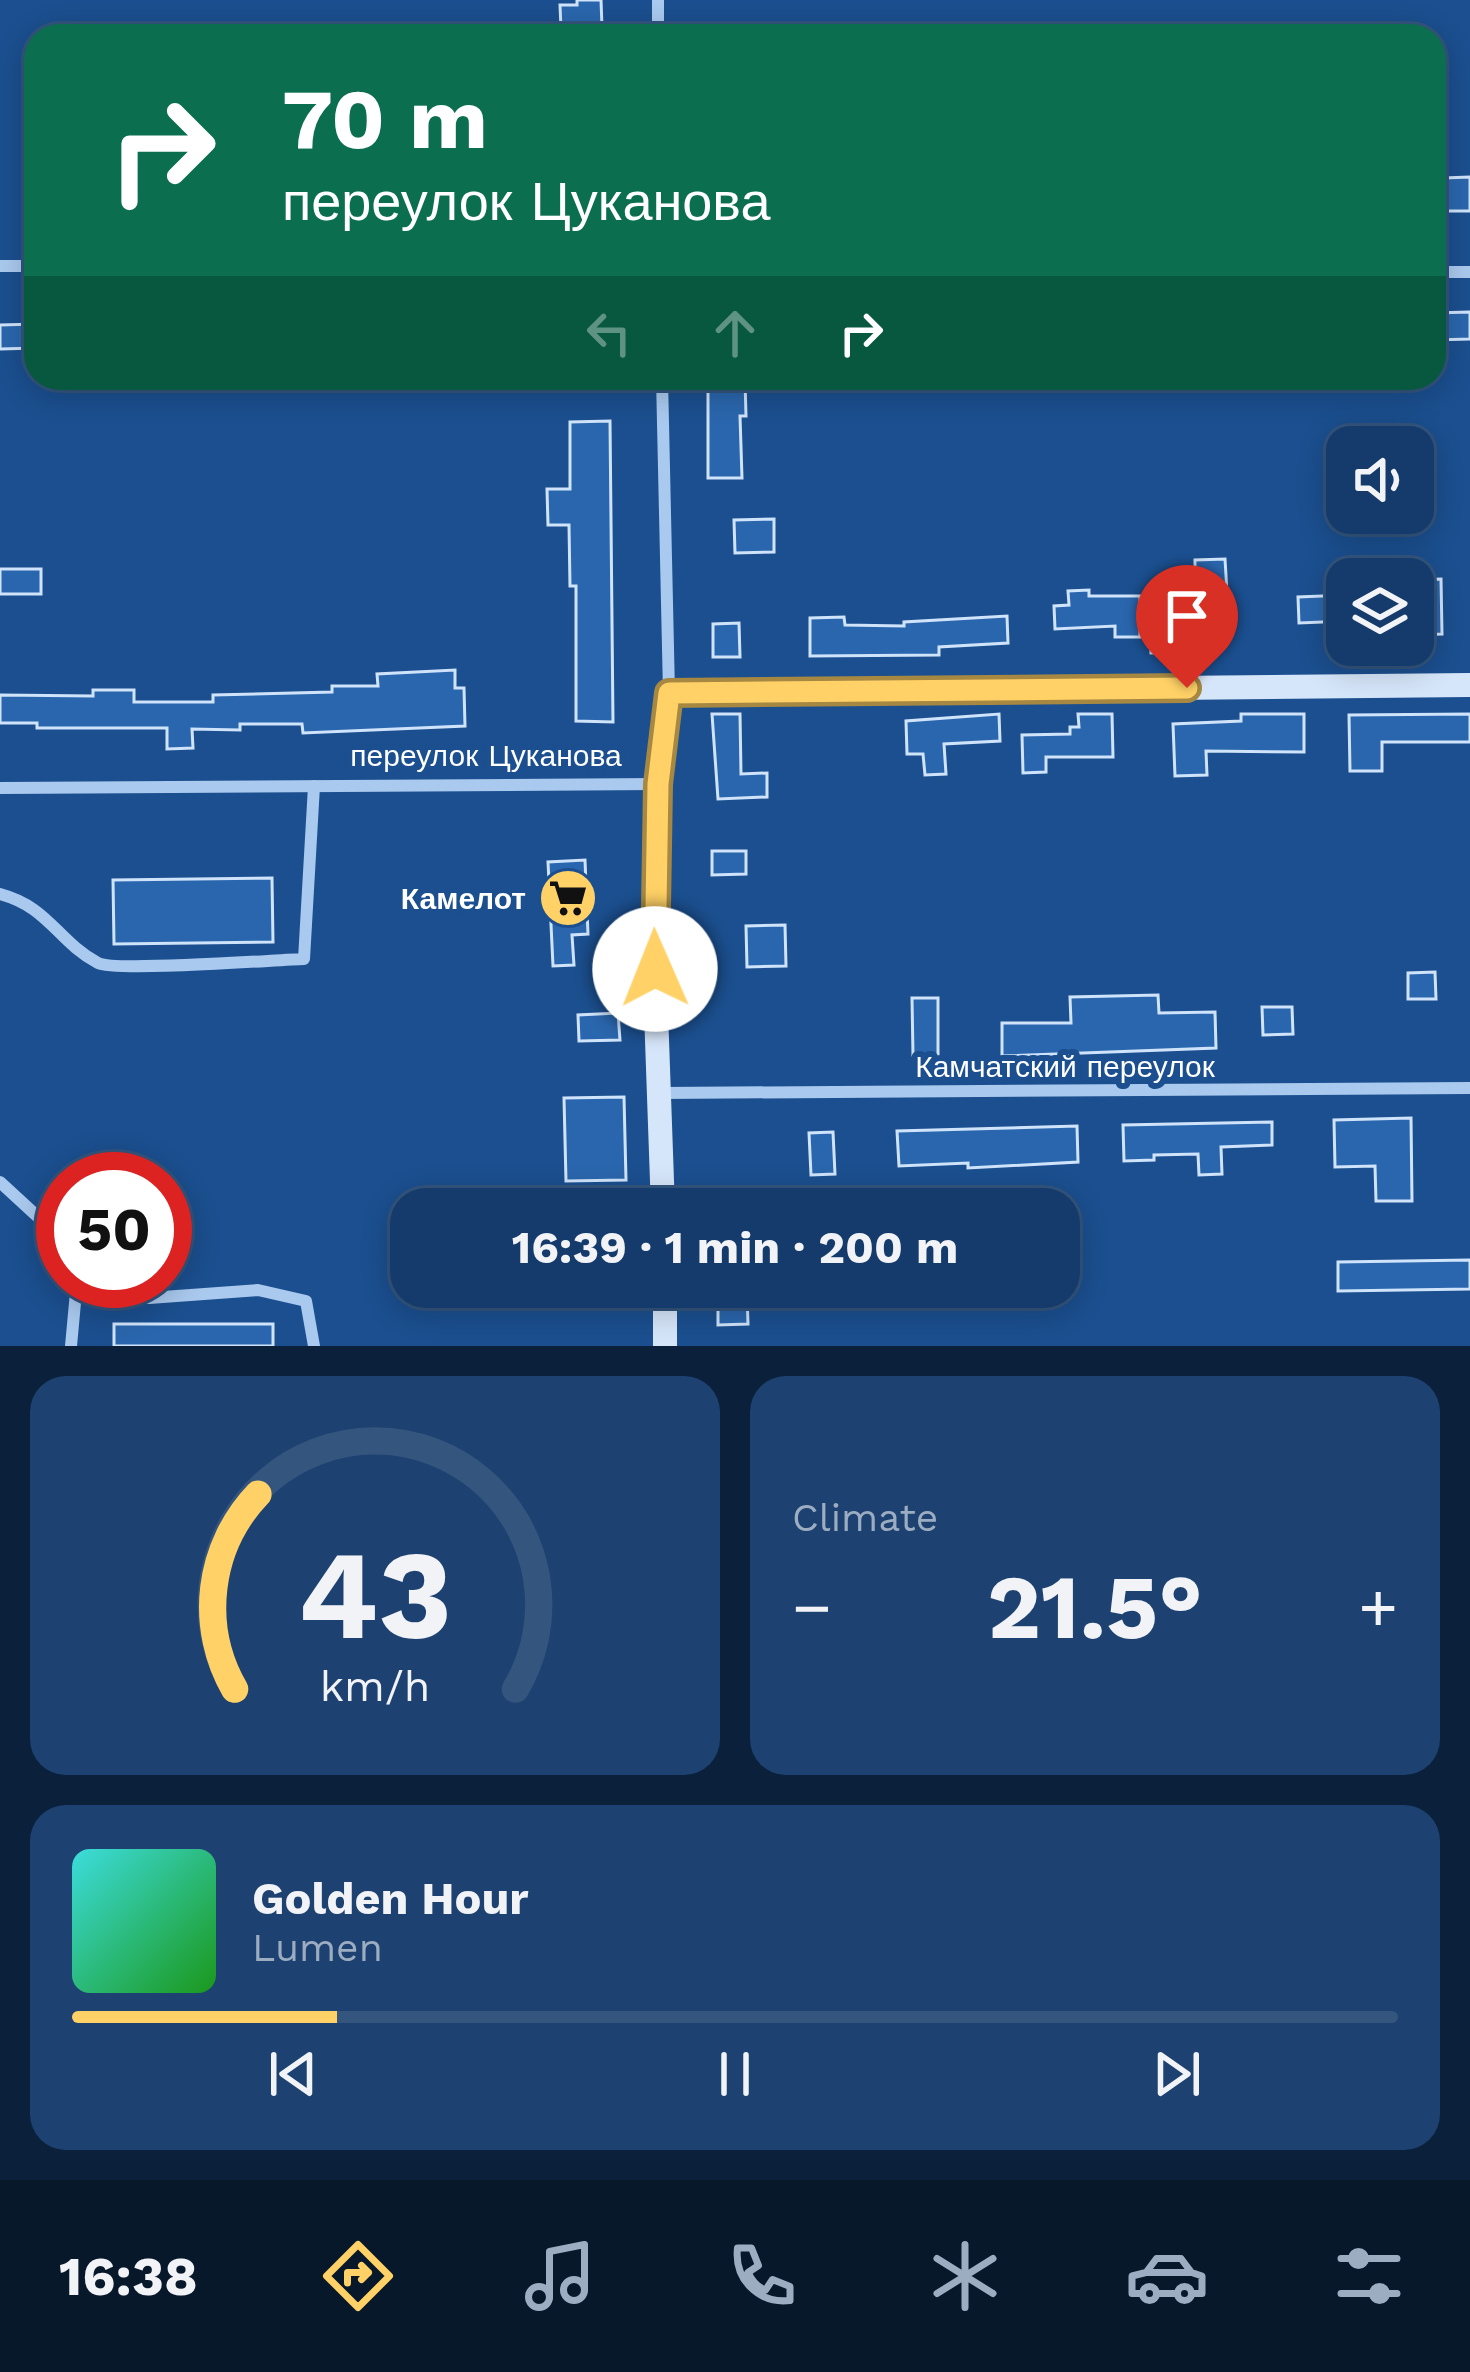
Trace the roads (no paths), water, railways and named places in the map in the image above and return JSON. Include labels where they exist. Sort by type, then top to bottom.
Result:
[{"type":"main road","points":[[663,1188],[653,927],[658,784],[669,693],[1470,685]]},
{"type":"main road","points":[[665,1308],[665,1346]]},
{"type":"street","points":[[662,390],[669,693]]},
{"type":"street","name":"переулок Цуканова","points":[[0,788],[658,784]]},
{"type":"street","name":"переулок Цуканова","points":[[0,894],[39,909],[74,947],[104,967],[304,959],[314,786]]},
{"type":"street","name":"Камчатский переулок","points":[[661,1093],[1470,1088]]},
{"type":"street","points":[[0,1182],[36,1215]]},
{"type":"street","points":[[192,1295],[258,1290],[306,1301],[314,1346]]},
{"type":"street","points":[[70,1346],[74,1308]]},
{"type":"place","name":"Камелот","points":[[568,898]]}]
